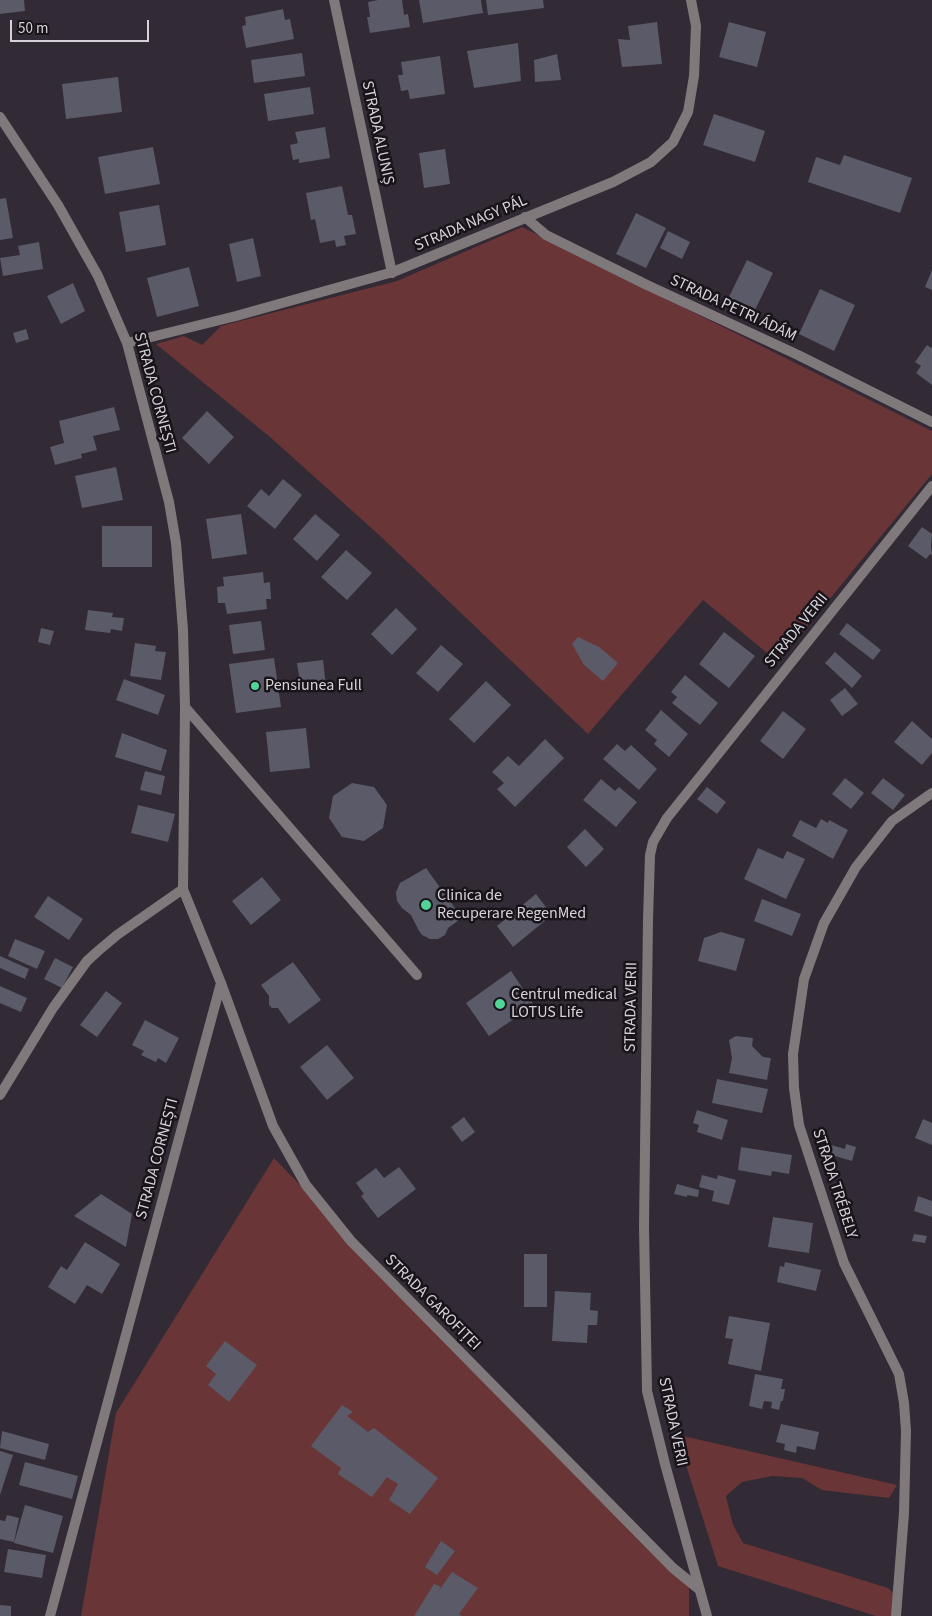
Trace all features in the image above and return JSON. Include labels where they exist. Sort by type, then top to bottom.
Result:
[{"type":"street","name":"STRADA ALUNIȘ","points":[[334,0],[392,273]]},
{"type":"street","name":"STRADA NAGY PÁL","points":[[127,343],[392,273],[613,182],[651,162],[673,142],[688,112],[694,76],[696,26],[691,0]]},
{"type":"street","name":"STRADA CORNEȘTI","points":[[0,117],[58,205],[98,276],[127,343],[168,502],[176,543],[183,630],[185,707],[183,889],[221,983],[50,1616]]},
{"type":"street","name":"STRADA PETRI ÁDÁM","points":[[525,217],[546,235],[662,292],[798,355],[932,422]]},
{"type":"street","name":"STRADA VERII","points":[[707,1616],[664,1464],[647,1391],[644,1226],[650,855],[666,818],[932,486]]},
{"type":"street","points":[[185,707],[417,975]]},
{"type":"street","name":"STRADA TRÉBELY","points":[[896,1616],[904,1521],[906,1431],[900,1374],[844,1263],[800,1125],[794,1088],[793,1054],[804,979],[824,923],[856,867],[892,821],[932,793]]},
{"type":"street","points":[[0,1095],[53,1008],[87,962],[117,935],[183,889]]},
{"type":"street","name":"STRADA GAROFIȚEI","points":[[221,983],[274,1126],[312,1192],[351,1241],[673,1568],[700,1590]]},
{"type":"shaded area","points":[[522,227],[932,431],[932,474],[778,662],[703,600],[588,734],[378,534],[270,437],[156,344],[184,336],[202,345],[221,326],[397,281]]},
{"type":"shaded area","points":[[274,1158],[689,1587],[689,1616],[81,1616],[116,1413]]},
{"type":"shaded area","points":[[683,1436],[897,1485],[889,1498],[822,1490],[802,1478],[772,1476],[742,1482],[726,1496],[733,1525],[743,1543],[888,1588],[895,1594],[895,1616],[876,1616],[718,1566],[678,1440]]},
{"type":"building","points":[[0,0],[24,0],[25,11],[0,14]]},
{"type":"building","points":[[402,0],[404,15],[408,14],[410,27],[370,33],[367,17],[370,17],[368,2]]},
{"type":"building","points":[[419,0],[481,0],[483,13],[423,23]]},
{"type":"building","points":[[486,0],[543,0],[544,8],[488,15]]},
{"type":"building","points":[[283,9],[285,20],[290,19],[294,39],[246,48],[242,26],[246,25],[245,17]]},
{"type":"building","points":[[657,22],[662,64],[622,67],[618,39],[630,40],[628,26]]},
{"type":"building","points":[[729,22],[766,32],[757,67],[719,57]]},
{"type":"building","points":[[518,43],[521,81],[474,88],[467,51]]},
{"type":"building","points":[[302,53],[305,76],[254,83],[251,60]]},
{"type":"building","points":[[557,54],[561,80],[535,82],[534,60]]},
{"type":"building","points":[[440,56],[445,94],[410,99],[408,90],[401,91],[398,75],[403,75],[401,62]]},
{"type":"building","points":[[118,77],[122,112],[66,119],[62,84]]},
{"type":"building","points":[[310,87],[314,114],[268,121],[264,94]]},
{"type":"building","points":[[714,114],[765,131],[755,162],[703,145]]},
{"type":"building","points":[[325,127],[330,158],[299,163],[299,159],[293,160],[290,145],[298,143],[295,132]]},
{"type":"building","points":[[153,147],[160,184],[105,194],[98,157]]},
{"type":"building","points":[[445,149],[450,184],[424,188],[419,153]]},
{"type":"building","points":[[844,155],[912,178],[900,213],[808,182],[816,157],[840,165]]},
{"type":"building","points":[[342,186],[348,215],[352,215],[356,234],[344,236],[346,245],[336,247],[335,240],[320,243],[315,219],[311,220],[306,193]]},
{"type":"building","points":[[6,198],[13,238],[0,240],[0,199]]},
{"type":"building","points":[[159,205],[166,245],[126,252],[119,212]]},
{"type":"building","points":[[636,213],[666,228],[646,268],[616,254]]},
{"type":"building","points":[[668,231],[690,242],[682,259],[660,248]]},
{"type":"building","points":[[253,238],[261,276],[237,282],[229,244]]},
{"type":"building","points":[[39,242],[43,269],[3,276],[0,258],[20,255],[18,246]]},
{"type":"building","points":[[747,260],[773,273],[753,314],[727,301]]},
{"type":"building","points":[[189,267],[199,306],[157,317],[147,278]]},
{"type":"building","points":[[932,270],[932,290],[925,287]]},
{"type":"building","points":[[73,283],[85,311],[61,324],[47,296]]},
{"type":"building","points":[[820,289],[855,305],[834,351],[799,334]]},
{"type":"building","points":[[26,329],[29,339],[16,343],[13,333]]},
{"type":"building","points":[[927,345],[931,348],[932,346],[932,385],[916,373],[921,366],[915,362]]},
{"type":"building","points":[[114,407],[120,430],[93,436],[97,450],[81,454],[82,458],[55,465],[50,447],[64,443],[59,421]]},
{"type":"building","points":[[207,411],[234,437],[209,464],[182,438]]},
{"type":"building","points":[[116,467],[123,500],[82,508],[75,476]]},
{"type":"building","points":[[283,479],[302,495],[275,529],[247,506],[261,489],[269,496]]},
{"type":"building","points":[[241,514],[247,554],[212,559],[206,519]]},
{"type":"building","points":[[315,514],[340,535],[317,561],[293,539]]},
{"type":"building","points":[[102,526],[152,526],[152,567],[102,567]]},
{"type":"building","points":[[922,527],[932,534],[932,555],[930,554],[926,559],[908,546]]},
{"type":"building","points":[[346,550],[372,573],[347,600],[321,577]]},
{"type":"building","points":[[263,572],[264,583],[270,582],[271,599],[266,599],[267,609],[227,614],[225,603],[218,603],[217,587],[224,586],[223,577]]},
{"type":"building","points":[[396,608],[417,629],[392,655],[371,634]]},
{"type":"building","points":[[88,610],[113,613],[112,617],[124,618],[122,631],[111,629],[110,633],[85,630]]},
{"type":"building","points":[[261,621],[265,650],[233,654],[229,625]]},
{"type":"building","points":[[847,623],[881,650],[873,660],[839,634]]},
{"type":"building","points":[[41,628],[54,631],[50,645],[38,642]]},
{"type":"building","points":[[724,632],[755,656],[729,688],[699,664]]},
{"type":"building","points":[[578,637],[599,647],[618,663],[603,681],[584,665],[572,644]]},
{"type":"building","points":[[135,643],[156,646],[155,651],[166,652],[161,680],[130,676]]},
{"type":"building","points":[[441,645],[463,664],[438,692],[416,673]]},
{"type":"building","points":[[835,652],[862,676],[852,688],[825,663]]},
{"type":"building","name":"Pensiunea Full","points":[[274,658],[281,707],[236,713],[229,664]]},
{"type":"building","points":[[323,660],[326,686],[301,689],[297,663]]},
{"type":"building","points":[[685,675],[718,703],[700,725],[672,703],[677,697],[671,692]]},
{"type":"building","points":[[124,679],[165,695],[158,715],[116,700]]},
{"type":"building","points":[[486,681],[511,705],[474,743],[449,719]]},
{"type":"building","points":[[845,688],[858,704],[842,716],[830,700]]},
{"type":"building","points":[[661,710],[688,734],[669,757],[654,744],[657,740],[645,730]]},
{"type":"building","points":[[783,711],[806,729],[783,759],[760,741]]},
{"type":"building","points":[[912,721],[932,739],[932,753],[922,765],[894,742]]},
{"type":"building","points":[[306,728],[310,768],[270,772],[266,732]]},
{"type":"building","points":[[122,733],[167,750],[161,771],[115,757]]},
{"type":"building","points":[[545,739],[564,758],[515,807],[497,789],[504,783],[492,772],[508,756],[519,766]]},
{"type":"building","points":[[617,744],[625,751],[631,745],[657,769],[639,790],[603,759]]},
{"type":"building","points":[[145,771],[165,776],[161,795],[140,790]]},
{"type":"building","points":[[845,778],[864,793],[851,809],[832,794]]},
{"type":"building","points":[[883,778],[905,795],[893,810],[871,793]]},
{"type":"building","points":[[601,779],[615,791],[619,787],[637,802],[616,827],[583,800]]},
{"type":"building","points":[[352,783],[374,787],[387,805],[383,828],[364,841],[342,837],[329,818],[333,796]]},
{"type":"building","points":[[707,787],[726,802],[717,814],[697,799]]},
{"type":"building","points":[[138,805],[175,814],[168,842],[131,833]]},
{"type":"building","points":[[821,819],[828,823],[829,820],[848,830],[833,859],[792,836],[800,820],[816,828]]},
{"type":"building","points":[[585,829],[604,849],[586,867],[567,847]]},
{"type":"building","points":[[758,848],[783,859],[787,851],[805,859],[786,899],[744,879]]},
{"type":"building","name":"Clinica de Recuperare RegenMed","points":[[426,868],[462,918],[448,928],[445,935],[438,939],[430,939],[422,935],[411,915],[397,901],[396,892],[400,883]]},
{"type":"building","points":[[262,877],[281,900],[251,925],[232,901]]},
{"type":"building","points":[[536,894],[552,915],[513,947],[497,926]]},
{"type":"building","points":[[48,896],[83,919],[69,940],[34,917]]},
{"type":"building","points":[[762,899],[801,914],[792,936],[754,921]]},
{"type":"building","points":[[721,932],[745,939],[736,971],[698,961],[704,938]]},
{"type":"building","points":[[15,939],[45,951],[37,969],[8,956]]},
{"type":"building","points":[[0,956],[29,969],[25,979],[0,968]]},
{"type":"building","points":[[55,958],[73,967],[62,988],[44,979]]},
{"type":"building","points":[[293,962],[321,1000],[289,1024],[278,1008],[272,1008],[269,1005],[269,996],[261,985]]},
{"type":"building","name":"Centrul medical LOTUS Life","points":[[511,971],[534,1005],[489,1036],[466,1003]]},
{"type":"building","points":[[0,986],[27,998],[21,1012],[0,1003]]},
{"type":"building","points":[[106,991],[122,1003],[97,1037],[80,1025]]},
{"type":"building","points":[[145,1020],[179,1038],[166,1063],[158,1058],[156,1062],[141,1055],[144,1051],[132,1045]]},
{"type":"building","points":[[736,1036],[753,1038],[752,1046],[763,1057],[771,1058],[767,1080],[729,1073],[732,1058],[729,1040]]},
{"type":"building","points":[[327,1045],[354,1078],[327,1100],[300,1067]]},
{"type":"building","points":[[717,1079],[768,1089],[762,1113],[712,1103]]},
{"type":"building","points":[[697,1110],[728,1120],[722,1140],[697,1132],[699,1125],[693,1123]]},
{"type":"building","points":[[464,1117],[475,1132],[462,1142],[451,1127]]},
{"type":"building","points":[[923,1119],[932,1123],[932,1145],[915,1138]]},
{"type":"building","points":[[846,1144],[856,1147],[852,1161],[828,1154],[831,1145],[845,1149]]},
{"type":"building","points":[[741,1147],[792,1155],[789,1174],[772,1171],[771,1176],[738,1170]]},
{"type":"building","points":[[399,1167],[416,1189],[378,1218],[361,1196],[364,1194],[356,1183],[376,1168],[384,1178]]},
{"type":"building","points":[[702,1175],[717,1179],[718,1175],[736,1180],[729,1205],[712,1201],[714,1191],[699,1187]]},
{"type":"building","points":[[677,1184],[699,1190],[698,1197],[674,1194]]},
{"type":"building","points":[[101,1194],[132,1214],[126,1247],[74,1216]]},
{"type":"building","points":[[918,1196],[932,1201],[932,1217],[914,1211]]},
{"type":"building","points":[[773,1217],[813,1223],[809,1253],[768,1247]]},
{"type":"building","points":[[914,1234],[927,1236],[925,1243],[912,1241]]},
{"type":"building","points":[[85,1242],[120,1264],[102,1294],[87,1285],[75,1304],[48,1287],[61,1266],[67,1270]]},
{"type":"building","points":[[524,1254],[547,1254],[547,1307],[524,1307]]},
{"type":"building","points":[[785,1262],[821,1270],[816,1291],[777,1282],[780,1266],[784,1267]]},
{"type":"building","points":[[555,1291],[591,1293],[590,1310],[598,1311],[597,1325],[588,1325],[587,1343],[552,1341]]},
{"type":"building","points":[[729,1316],[770,1323],[761,1371],[728,1364],[733,1339],[725,1338]]},
{"type":"building","points":[[225,1341],[257,1365],[229,1402],[208,1385],[216,1374],[206,1366]]},
{"type":"building","points":[[755,1374],[783,1379],[781,1389],[785,1389],[779,1410],[771,1408],[772,1402],[764,1401],[762,1409],[749,1406]]},
{"type":"building","points":[[342,1405],[353,1412],[347,1416],[368,1432],[374,1428],[438,1478],[410,1514],[389,1500],[398,1484],[387,1477],[372,1497],[338,1474],[341,1468],[311,1446]]},
{"type":"building","points":[[781,1424],[819,1432],[815,1450],[797,1446],[796,1453],[784,1450],[785,1444],[776,1442]]},
{"type":"building","points":[[2,1431],[49,1444],[45,1460],[0,1448]]},
{"type":"building","points":[[0,1451],[13,1455],[0,1495]]},
{"type":"building","points":[[25,1462],[78,1476],[72,1499],[19,1485]]},
{"type":"building","points":[[25,1505],[63,1516],[53,1553],[14,1543]]},
{"type":"building","points":[[7,1515],[19,1518],[14,1542],[0,1539],[0,1520],[5,1521]]},
{"type":"building","points":[[441,1541],[455,1551],[437,1575],[425,1567]]},
{"type":"building","points":[[8,1549],[46,1555],[42,1578],[4,1572]]},
{"type":"building","points":[[452,1572],[478,1588],[459,1614],[462,1616],[414,1616],[434,1584],[441,1587],[436,1595]]},
{"type":"building","points":[[0,1605],[11,1606],[11,1616],[0,1616]]},
{"type":"place","name":"Pensiunea Full","points":[[255,686]]},
{"type":"place","name":"Clinica de Recuperare RegenMed","points":[[426,905]]},
{"type":"place","name":"Centrul medical LOTUS Life","points":[[500,1004]]}]
